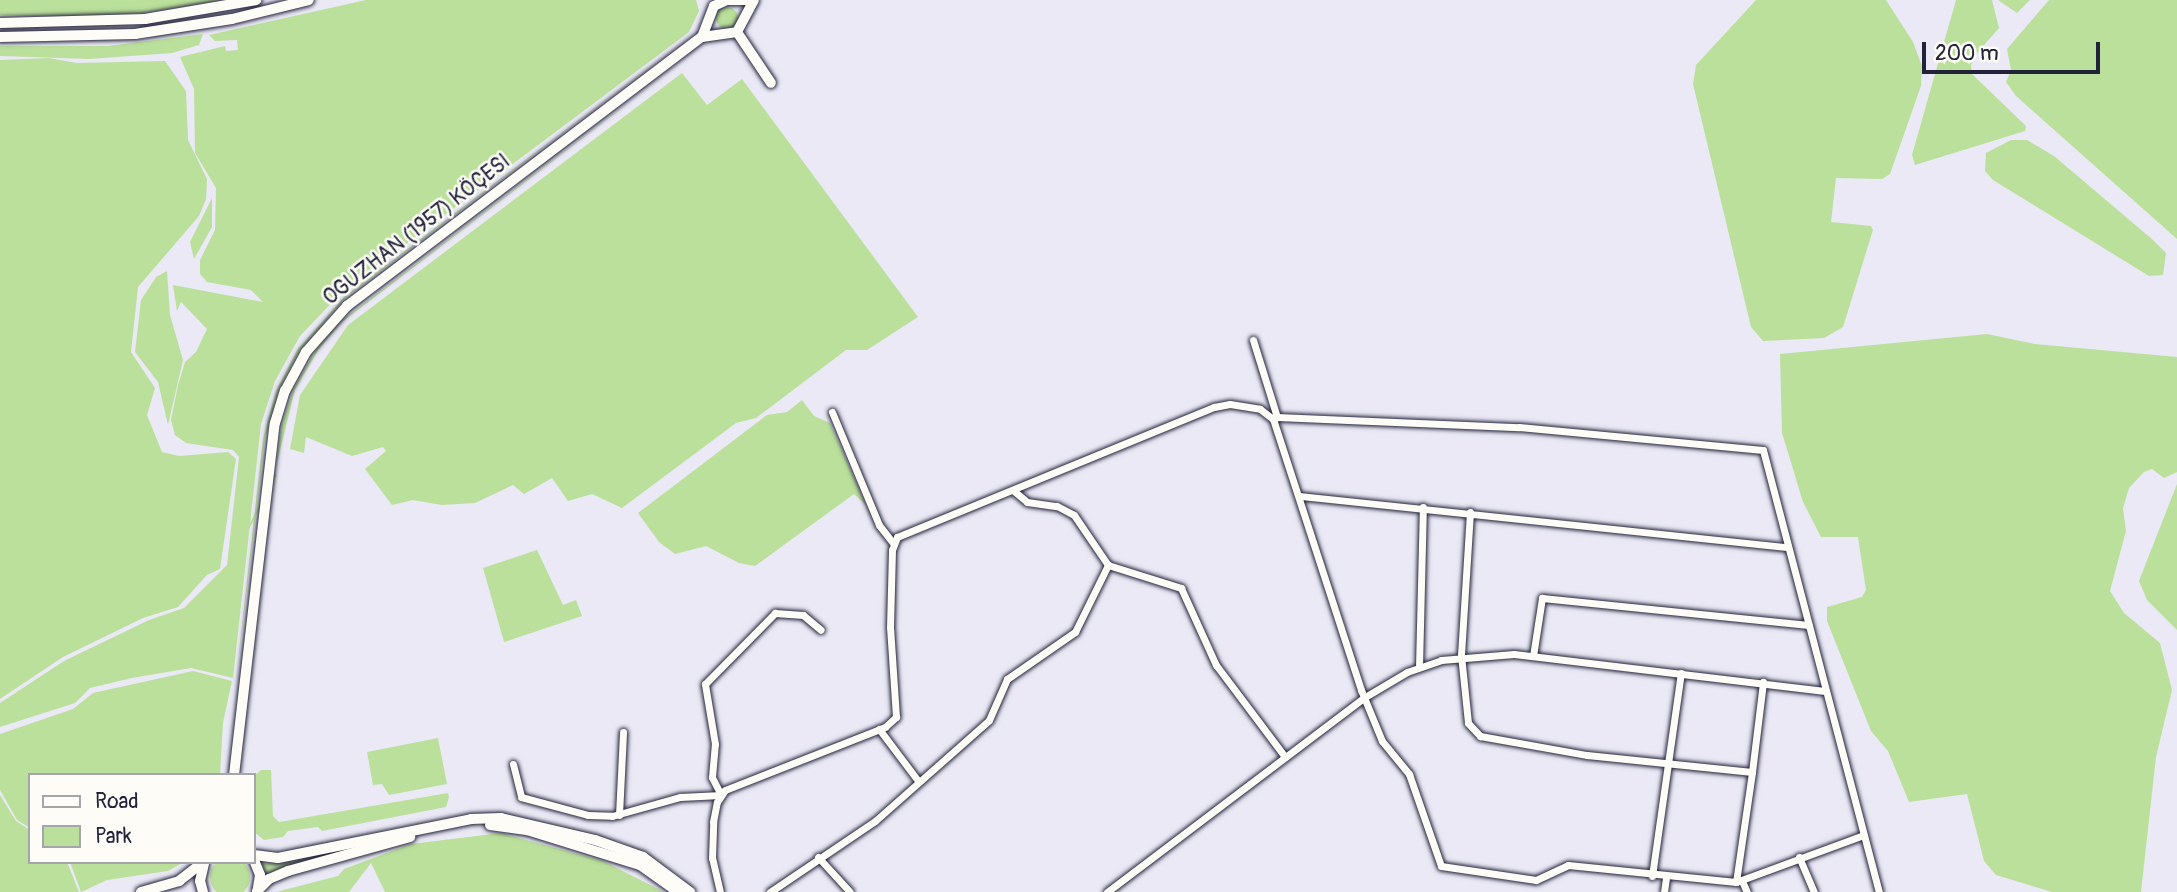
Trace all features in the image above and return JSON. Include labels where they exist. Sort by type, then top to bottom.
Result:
[{"type":"main road","points":[[0,23],[145,19],[256,0]]},
{"type":"main road","points":[[0,37],[146,33],[309,0]]},
{"type":"main road","points":[[706,0],[710,17],[723,35]]},
{"type":"main road","name":"OGUZHAN (1957) KÖÇESI","points":[[234,773],[275,423],[285,391],[306,352],[353,301],[702,37],[716,4],[751,0],[737,32]]},
{"type":"main road","points":[[730,1],[745,14]]},
{"type":"main road","points":[[702,37],[737,32],[771,83]]},
{"type":"main road","points":[[256,857],[278,858],[471,819],[501,818],[595,840],[643,857],[690,892]]},
{"type":"main road","points":[[257,891],[282,873],[402,838],[471,825],[501,825],[586,846],[640,865],[678,892]]},
{"type":"main road","points":[[256,863],[260,875],[257,891]]},
{"type":"main road","points":[[141,892],[179,881],[201,864]]},
{"type":"main road","points":[[203,892],[200,881],[204,864]]},
{"type":"street","points":[[1253,340],[1277,416],[1519,427],[1763,450],[1785,547],[1809,625],[1880,892]]},
{"type":"street","points":[[893,543],[903,532],[1014,491],[1230,404],[1259,409],[1273,419],[1382,741],[1409,774],[1439,862],[1446,869],[1536,880],[1569,865],[1666,878],[1739,881],[1864,835]]},
{"type":"street","points":[[720,892],[712,858],[714,809],[721,795],[733,785],[879,729],[893,722],[898,709],[890,627],[893,543],[879,525],[832,412]]},
{"type":"street","points":[[1014,491],[1027,502],[1057,506],[1074,515],[1108,565],[1184,591],[1201,638],[1216,665],[1285,757]]},
{"type":"street","points":[[1300,496],[1785,547]]},
{"type":"street","points":[[1419,667],[1423,507]]},
{"type":"street","points":[[1470,512],[1461,655],[1468,723],[1480,736],[1752,772]]},
{"type":"street","points":[[771,892],[818,857],[875,821],[989,720],[1010,676],[1071,636],[1090,607],[1108,565]]},
{"type":"street","points":[[1533,656],[1542,598],[1809,625]]},
{"type":"street","points":[[721,795],[712,778],[715,744],[705,684],[775,613],[803,615],[821,630]]},
{"type":"street","points":[[1107,892],[1365,697],[1419,667],[1461,655],[1533,656],[1825,691]]},
{"type":"street","points":[[1652,876],[1681,673]]},
{"type":"street","points":[[1747,892],[1739,881],[1763,682]]},
{"type":"street","points":[[879,729],[919,782]]},
{"type":"street","points":[[618,815],[623,732]]},
{"type":"street","points":[[513,764],[519,794],[525,800],[588,815],[618,815],[680,797],[721,795]]},
{"type":"street","points":[[818,857],[850,892]]},
{"type":"street","points":[[1799,857],[1814,892]]},
{"type":"street","points":[[1664,892],[1666,878]]},
{"type":"green space","points":[[0,0],[223,0],[143,13],[66,17],[0,15]]},
{"type":"green space","points":[[366,0],[696,0],[699,11],[689,32],[342,292],[300,336],[275,381],[261,424],[233,678],[191,668],[132,678],[90,688],[75,703],[0,727],[0,703],[64,661],[149,620],[184,608],[227,565],[239,457],[233,450],[186,443],[175,435],[171,420],[178,385],[185,362],[196,352],[207,329],[181,302],[177,311],[173,285],[263,302],[251,290],[207,282],[200,274],[200,260],[215,230],[216,188],[195,153],[194,89],[180,57],[225,46],[226,51],[238,50],[237,40],[215,41],[209,35]]},
{"type":"green space","points":[[1756,0],[1886,0],[1913,42],[1922,66],[1921,86],[1890,174],[1882,179],[1836,178],[1831,222],[1871,226],[1873,230],[1843,327],[1824,338],[1763,341],[1751,327],[1693,84],[1696,65]]},
{"type":"green space","points":[[1956,0],[1992,0],[1999,28],[1978,52],[1971,65],[1972,74],[2026,126],[2025,131],[1915,165],[1912,155]]},
{"type":"green space","points":[[1998,0],[2030,0],[2017,13]]},
{"type":"green space","points":[[2049,0],[2177,0],[2177,239],[2016,96],[2006,82],[2011,70],[2007,49]]},
{"type":"green space","points":[[727,7],[735,10],[738,18],[735,26],[727,29],[719,26],[716,18],[719,10]]},
{"type":"green space","points":[[203,34],[199,45],[172,53],[90,59],[0,56],[0,46],[108,46]]},
{"type":"green space","points":[[687,38],[346,297],[299,351],[278,391],[265,438],[234,697],[263,438],[276,391],[297,350],[345,296]]},
{"type":"green space","points":[[697,51],[342,322],[319,349],[295,390],[276,467],[282,425],[293,390],[317,348],[341,321]]},
{"type":"green space","points":[[49,58],[77,63],[165,61],[186,91],[188,140],[207,179],[206,199],[199,216],[138,287],[131,352],[155,388],[147,415],[162,452],[179,456],[228,452],[236,459],[220,569],[207,575],[178,607],[143,618],[63,657],[0,699],[0,60]]},
{"type":"green space","points":[[682,73],[707,105],[742,79],[918,317],[867,350],[846,350],[756,418],[736,423],[622,508],[592,494],[568,501],[552,478],[524,494],[513,485],[475,503],[442,505],[413,500],[392,505],[365,469],[386,451],[383,447],[352,456],[306,437],[304,453],[290,449],[300,395],[348,325]]},
{"type":"green space","points":[[2011,140],[2027,140],[2054,156],[2153,240],[2166,253],[2163,275],[2149,276],[1993,180],[1985,171],[1986,153]]},
{"type":"green space","points":[[212,198],[212,227],[194,259],[190,242]]},
{"type":"green space","points":[[167,271],[170,315],[183,360],[168,425],[158,382],[135,352],[141,300],[156,277]]},
{"type":"green space","points":[[1987,334],[2035,344],[2177,357],[2177,472],[2164,478],[2152,469],[2144,472],[2129,488],[2123,508],[2126,531],[2110,591],[2124,613],[2160,643],[2172,690],[2156,757],[2141,892],[2052,892],[1996,875],[1984,861],[1967,794],[1909,802],[1888,751],[1871,731],[1827,621],[1827,607],[1862,597],[1866,590],[1858,537],[1821,537],[1803,502],[1782,433],[1780,354]]},
{"type":"green space","points":[[802,400],[814,416],[830,423],[866,505],[854,494],[755,566],[739,563],[706,546],[675,554],[659,542],[638,513],[767,415],[787,412]]},
{"type":"green space","points":[[275,474],[277,475],[223,580]]},
{"type":"green space","points":[[2177,484],[2177,630],[2147,600],[2139,581]]},
{"type":"green space","points":[[537,550],[563,605],[576,600],[582,616],[504,642],[483,568]]},
{"type":"green space","points":[[193,671],[232,681],[223,723],[220,773],[28,773],[28,827],[17,820],[0,790],[0,734],[73,709],[93,693]]},
{"type":"green space","points":[[438,738],[447,784],[389,795],[382,784],[373,785],[367,752]]},
{"type":"green space","points":[[261,770],[271,770],[273,816],[279,822],[448,793],[449,797],[446,807],[322,831],[318,827],[288,831],[283,837],[264,840],[256,834],[256,774]]},
{"type":"green space","points":[[0,795],[16,821],[28,829],[28,864],[68,864],[79,892],[0,892]]},
{"type":"green space","points":[[501,833],[603,861],[664,892],[385,892],[371,863],[349,892],[276,892],[338,876],[344,869],[411,844]]},
{"type":"green space","points":[[346,847],[266,875],[262,864],[291,862]]},
{"type":"green space","points":[[71,864],[180,864],[168,871],[107,880],[81,892]]},
{"type":"green space","points":[[215,864],[245,864],[248,869],[248,885],[241,893],[219,893],[212,885],[210,877]]}]
